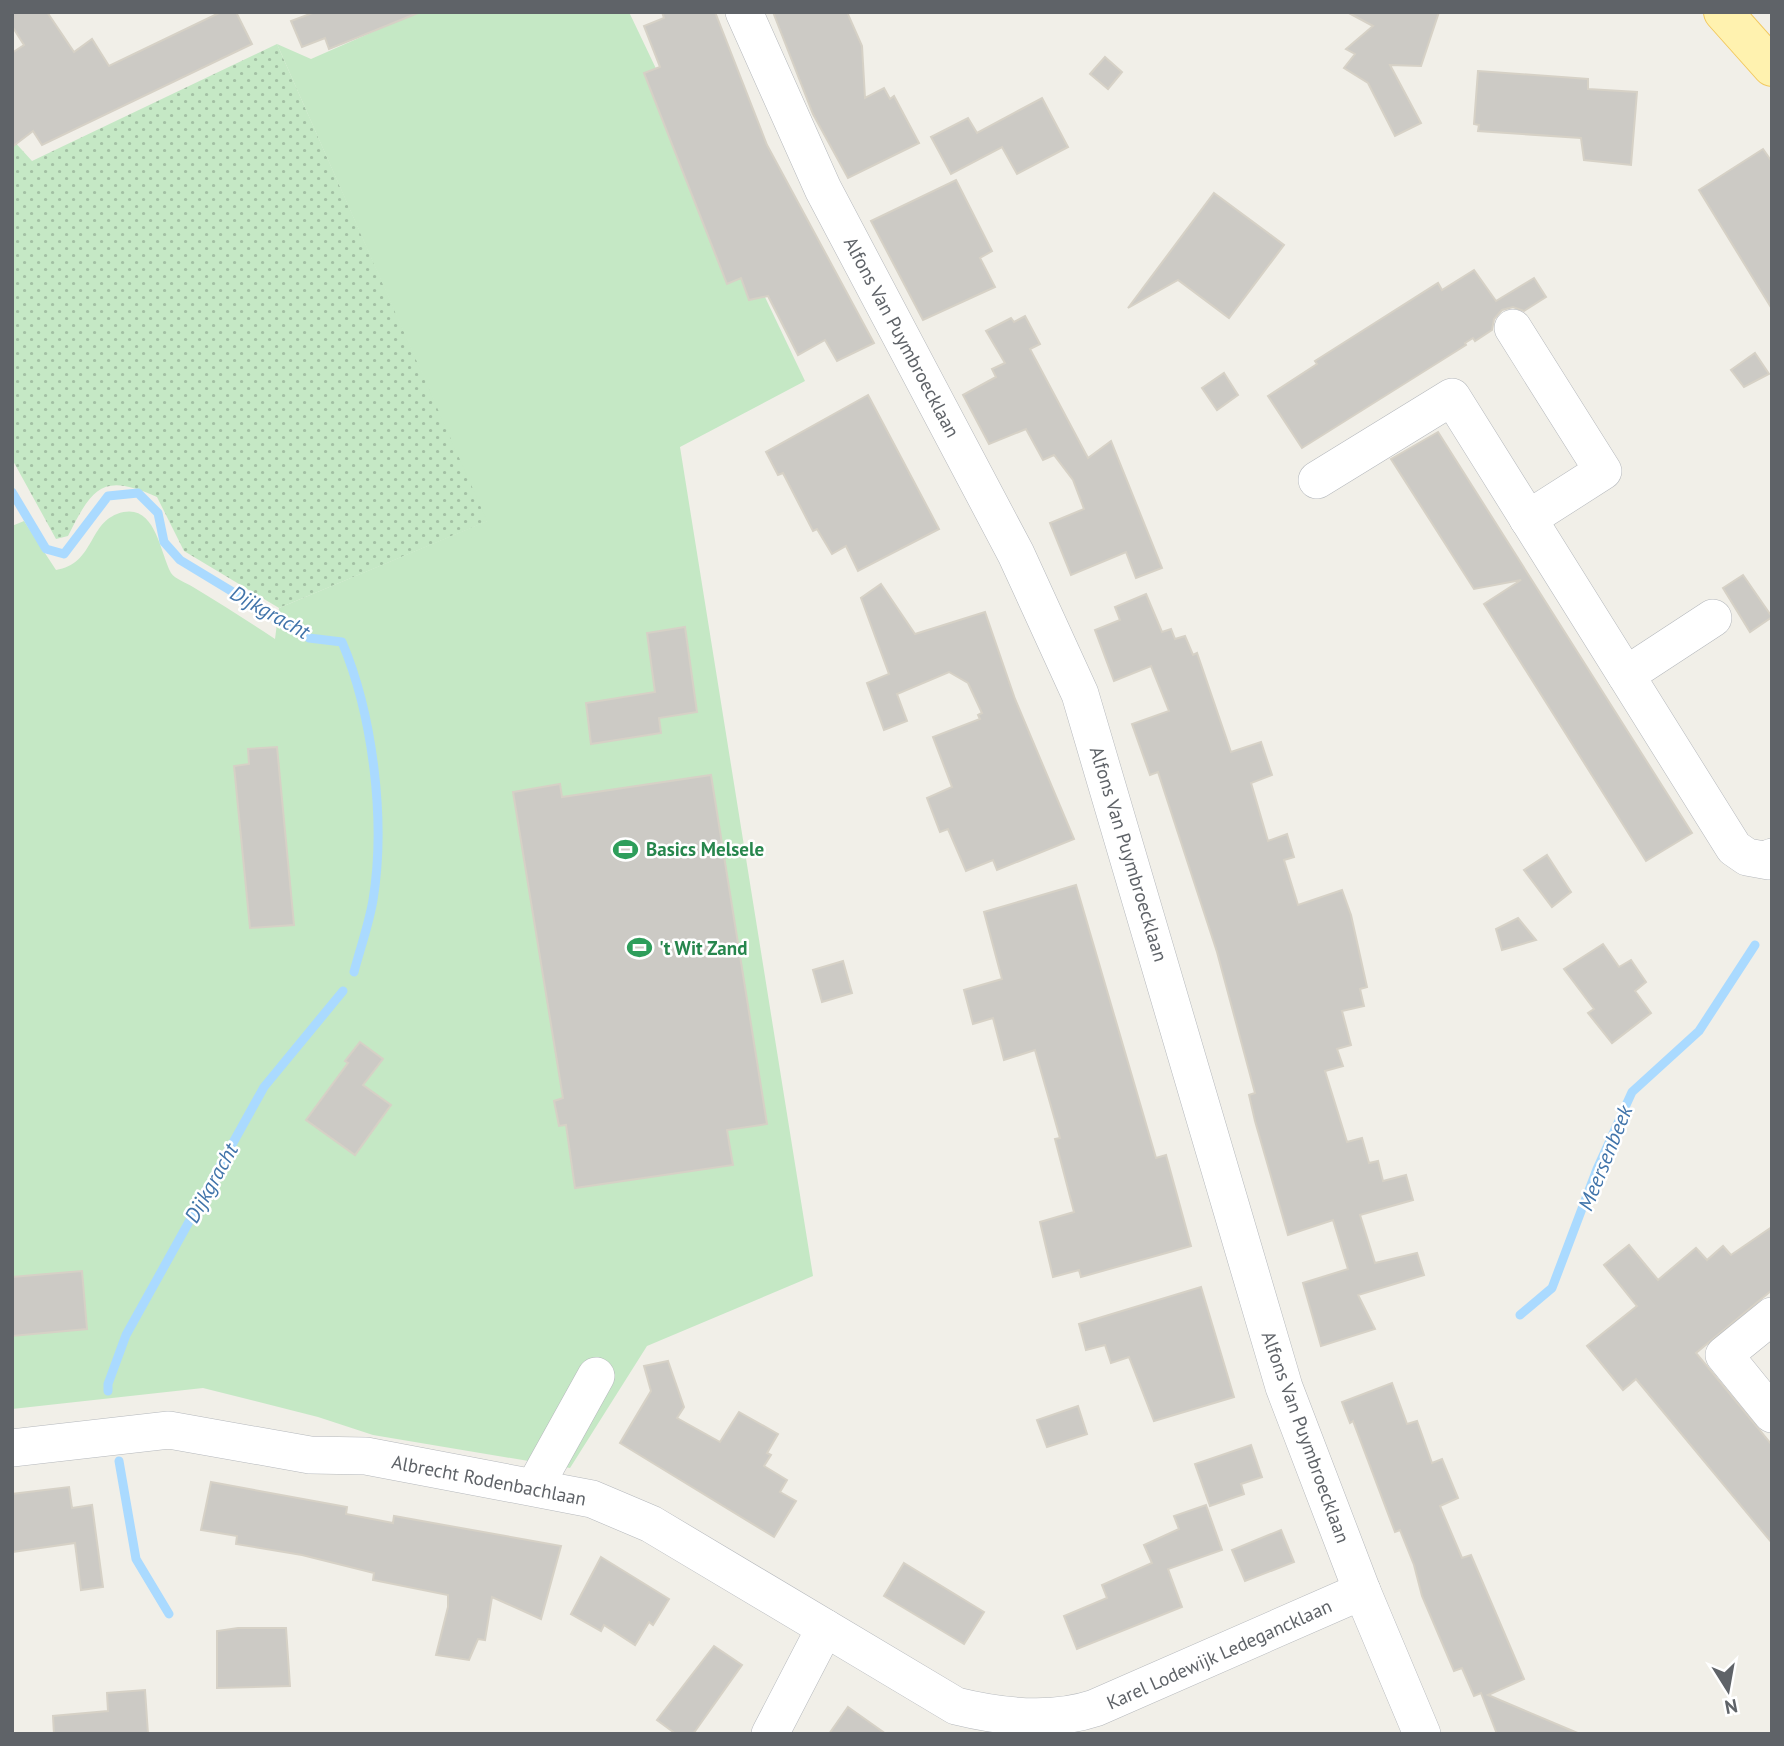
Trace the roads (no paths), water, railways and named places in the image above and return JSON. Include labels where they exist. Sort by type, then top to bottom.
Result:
[{"type":"main road","points":[[1723,12],[1772,67]]},
{"type":"street","name":"Alfons Van Puymbroecklaan","points":[[744,12],[823,189],[1016,554],[1080,694],[1284,1387],[1362,1591],[1422,1734]]},
{"type":"street","points":[[1513,328],[1603,471],[1528,519]]},
{"type":"street","points":[[1317,480],[1452,397],[1734,848],[1746,857],[1770,859]]},
{"type":"street","points":[[1626,675],[1713,618]]},
{"type":"street","points":[[1772,1316],[1724,1355],[1772,1414]]},
{"type":"street","points":[[535,1486],[596,1376]]},
{"type":"street","name":"Albrecht Rodenbachlaan","points":[[12,1448],[169,1430],[310,1455],[366,1456],[535,1486],[592,1500],[651,1524],[956,1706],[991,1734]]},
{"type":"street","name":"Karel Lodewijk Ledegancklaan","points":[[1068,1724],[1362,1591]]},
{"type":"street","points":[[770,1734],[825,1628]]},
{"type":"street","name":"Albrecht Rodenbachlaan","points":[[956,1706],[1068,1724]]},
{"type":"waterway","name":"Dijkgracht","points":[[12,492],[46,549],[64,554],[108,496],[138,493],[158,513],[164,542],[180,560],[309,638],[342,642],[362,702],[377,803],[377,869],[373,900],[354,972]]},
{"type":"waterway","name":"Meersenbeek","points":[[1520,1315],[1552,1288],[1597,1169],[1632,1092],[1699,1031],[1755,945]]},
{"type":"waterway","name":"Dijkgracht","points":[[108,1391],[108,1384],[126,1335],[264,1087],[343,991]]},
{"type":"waterway","name":"Dijkgracht","points":[[119,1461],[136,1559],[169,1614]]},
{"type":"place","name":"Basics Melsele","points":[[626,849]]},
{"type":"place","name":"'t Wit Zand","points":[[639,948]]}]
